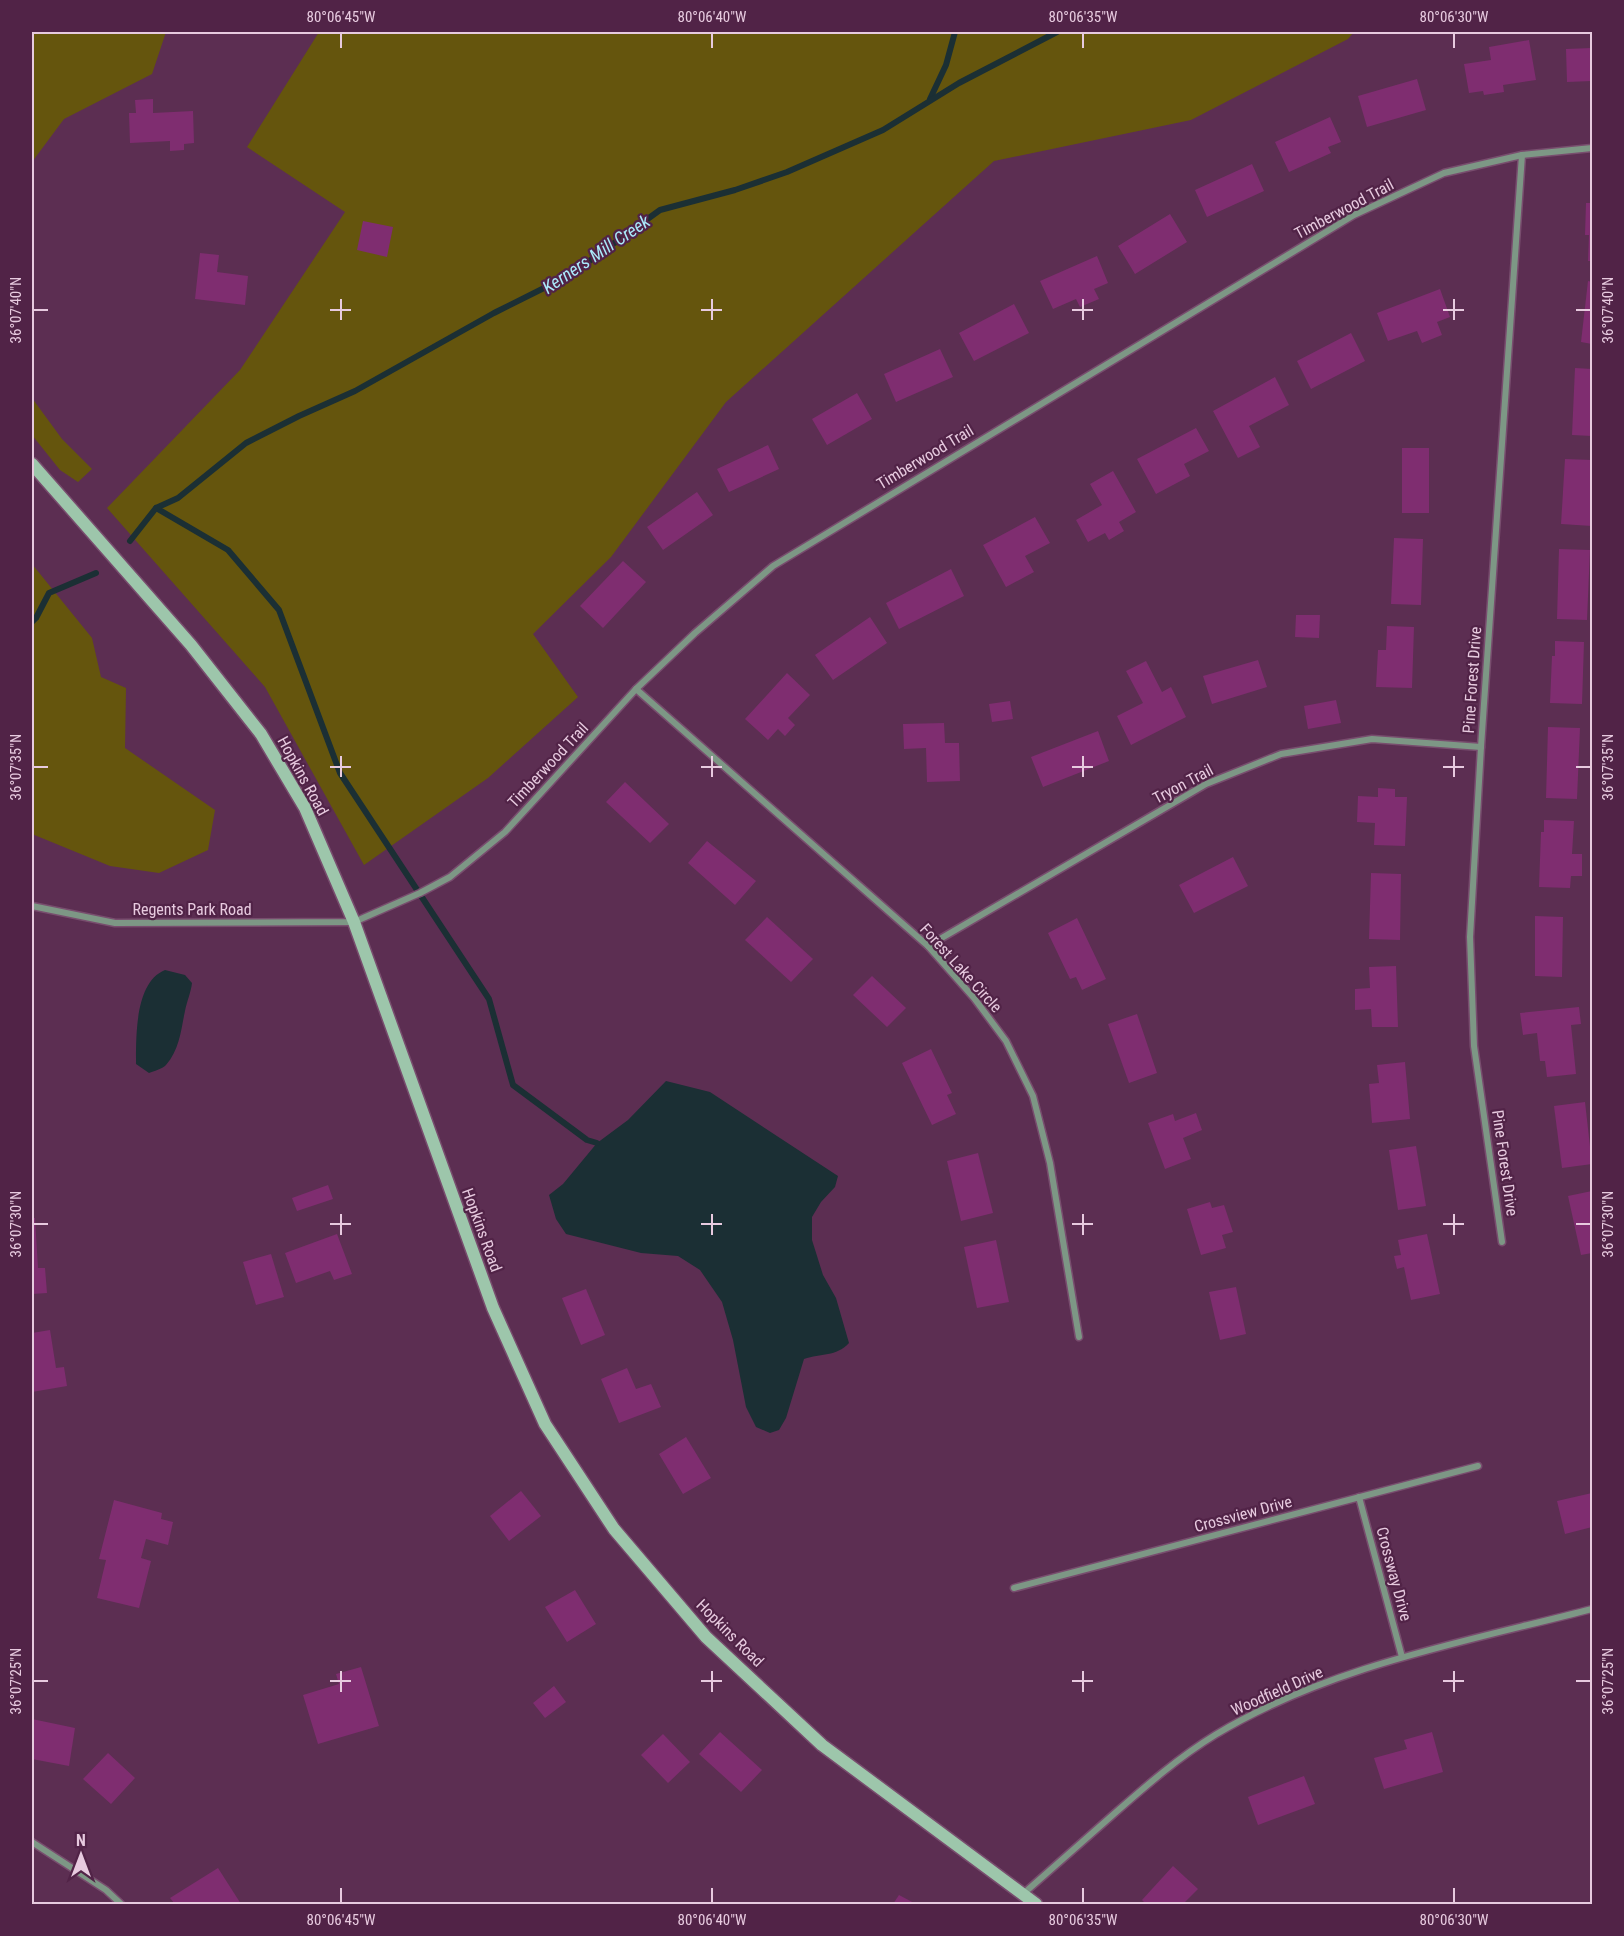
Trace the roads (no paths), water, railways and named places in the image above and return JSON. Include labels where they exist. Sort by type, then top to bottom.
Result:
[{"type":"main road","name":"Hopkins Road","points":[[32,464],[191,645],[261,734],[305,808],[354,922],[493,1308],[545,1424],[614,1529],[706,1637],[822,1745],[1036,1905]]},
{"type":"street","name":"Timberwood Trail","points":[[354,922],[450,877],[505,832],[636,689],[695,633],[774,566],[1354,215],[1444,173],[1522,155],[1593,148]]},
{"type":"street","name":"Pine Forest Drive","points":[[1502,1242],[1474,1046],[1470,937],[1522,155]]},
{"type":"street","name":"Forest Lake Circle","points":[[636,689],[928,946],[974,998],[1006,1041],[1033,1096],[1050,1163],[1079,1337]]},
{"type":"street","name":"Tryon Trail","points":[[928,946],[1206,784],[1281,754],[1372,739],[1481,747]]},
{"type":"street","name":"Regents Park Road","points":[[32,906],[115,923],[354,922]]},
{"type":"street","name":"Crossview Drive","points":[[1014,1588],[1478,1466]]},
{"type":"street","name":"Crossway Drive","points":[[1359,1497],[1402,1658]]},
{"type":"street","name":"Woodfield Drive","points":[[1022,1894],[1171,1765],[1213,1736],[1253,1713],[1312,1687],[1402,1658],[1593,1609]]},
{"type":"street","points":[[32,1842],[106,1890],[121,1905]]},
{"type":"waterway","points":[[930,99],[946,65],[955,32]]},
{"type":"waterway","name":"Kerners Mill Creek","points":[[130,541],[156,508],[178,498],[246,443],[355,391],[494,313],[570,275],[660,210],[735,190],[787,172],[883,130],[959,83],[1057,32]]},
{"type":"waterway","points":[[156,508],[228,550],[279,610],[340,773],[489,999],[513,1085],[587,1140],[597,1143]]},
{"type":"waterway","name":"Kerners Mill Creek","points":[[32,622],[49,593],[96,573]]}]
